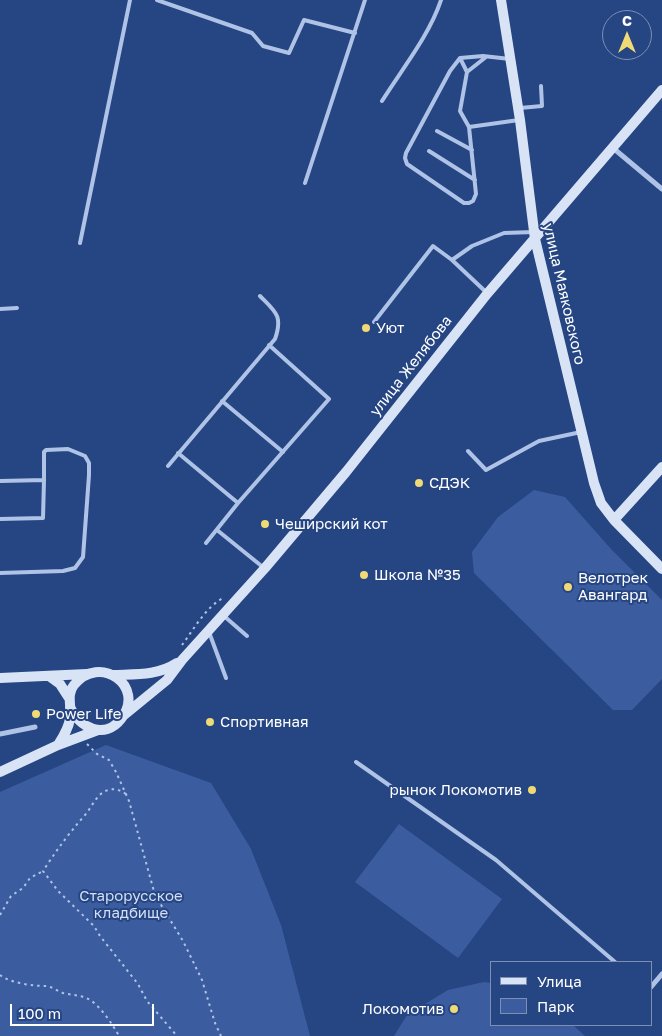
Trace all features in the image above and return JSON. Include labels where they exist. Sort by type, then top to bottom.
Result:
[{"type":"main road","name":"улица Маяковского","points":[[500,0],[520,120],[535,236],[580,432],[601,503],[614,520],[662,569]]},
{"type":"main road","name":"улица Желябова","points":[[123,716],[166,680],[265,568],[346,472],[535,236],[662,90]]},
{"type":"main road","points":[[614,520],[662,466]]},
{"type":"main road","points":[[0,678],[97,672],[113,675],[148,674],[167,670],[182,660]]},
{"type":"main road","points":[[58,745],[69,724],[70,703],[74,685],[88,674]]},
{"type":"main road","points":[[0,772],[58,745],[115,725],[127,710],[128,694],[121,680],[113,675]]},
{"type":"main road","points":[[49,676],[60,684],[70,703],[74,717],[85,726],[98,730]]},
{"type":"street","points":[[613,148],[662,189]]},
{"type":"street","points":[[0,734],[35,727]]},
{"type":"street","points":[[652,986],[662,974]]},
{"type":"lane","points":[[80,243],[130,0]]},
{"type":"lane","points":[[157,0],[252,32],[263,46],[289,53],[304,20],[355,33]]},
{"type":"lane","points":[[305,183],[365,0]]},
{"type":"lane","points":[[382,101],[425,33],[436,14],[441,0]]},
{"type":"lane","points":[[460,58],[486,57],[510,59]]},
{"type":"lane","points":[[460,58],[445,79],[406,152],[405,158],[407,164],[464,204],[473,200],[476,194],[469,127],[460,111],[468,72],[486,57]]},
{"type":"lane","points":[[460,58],[468,72]]},
{"type":"lane","points":[[518,108],[542,106],[541,86]]},
{"type":"lane","points":[[469,127],[520,120]]},
{"type":"lane","points":[[438,131],[472,150]]},
{"type":"lane","points":[[429,151],[475,180]]},
{"type":"lane","points":[[452,260],[472,246],[504,233],[535,236]]},
{"type":"lane","points":[[374,322],[432,246],[452,260],[487,294]]},
{"type":"lane","points":[[168,466],[275,339],[280,325],[277,313],[260,296]]},
{"type":"lane","points":[[0,309],[17,308]]},
{"type":"lane","points":[[206,543],[238,503],[329,399],[269,346]]},
{"type":"lane","points":[[222,401],[284,452]]},
{"type":"lane","points":[[468,451],[486,470],[539,441],[580,432]]},
{"type":"lane","points":[[0,519],[44,518],[44,452],[46,450],[68,449],[85,456],[89,475],[83,557],[75,568],[63,571],[0,572]]},
{"type":"lane","points":[[178,453],[238,503]]},
{"type":"lane","points":[[0,481],[44,480]]},
{"type":"lane","points":[[217,530],[265,568]]},
{"type":"lane","points":[[223,615],[247,636]]},
{"type":"lane","points":[[209,630],[226,678]]},
{"type":"lane","points":[[356,762],[496,860],[614,961]]},
{"type":"path","points":[[182,645],[207,612],[217,602],[226,597]]},
{"type":"path","points":[[85,742],[97,754],[109,760],[116,772],[126,794],[155,895],[183,941],[202,980],[215,1023],[221,1036]]},
{"type":"path","points":[[0,915],[11,896],[23,888],[30,878],[43,871],[97,797],[107,790],[118,789],[126,794]]},
{"type":"path","points":[[43,871],[58,891],[94,926],[138,984],[147,1001],[177,1036]]},
{"type":"path","points":[[0,976],[16,982],[48,986],[62,992],[87,998],[95,1003],[113,1025],[119,1036]]},
{"type":"green space","name":"Велотрек Авангард","points":[[534,490],[565,497],[611,549],[662,600],[662,679],[632,710],[613,710],[474,573],[472,552],[498,517]]},
{"type":"green space","name":"Старорусское кладбище","points":[[106,745],[211,783],[251,849],[281,925],[310,1036],[0,1036],[0,792]]},
{"type":"green space","points":[[399,824],[502,899],[458,958],[355,882]]},
{"type":"green space","name":"Локомотив","points":[[484,982],[490,983],[490,1026],[574,1026],[585,1036],[394,1036],[407,1015],[448,990]]},
{"type":"place","name":"Уют","points":[[366,328]]},
{"type":"place","name":"СДЭК","points":[[419,483]]},
{"type":"place","name":"Чеширский кот","points":[[265,524]]},
{"type":"place","name":"Школа №35","points":[[364,575]]},
{"type":"place","name":"Велотрек Авангард","points":[[568,587]]},
{"type":"place","name":"Power Life","points":[[36,714]]},
{"type":"place","name":"Спортивная","points":[[210,722]]},
{"type":"place","name":"рынок Локомотив","points":[[532,790]]},
{"type":"place","name":"Локомотив","points":[[454,1009]]}]
